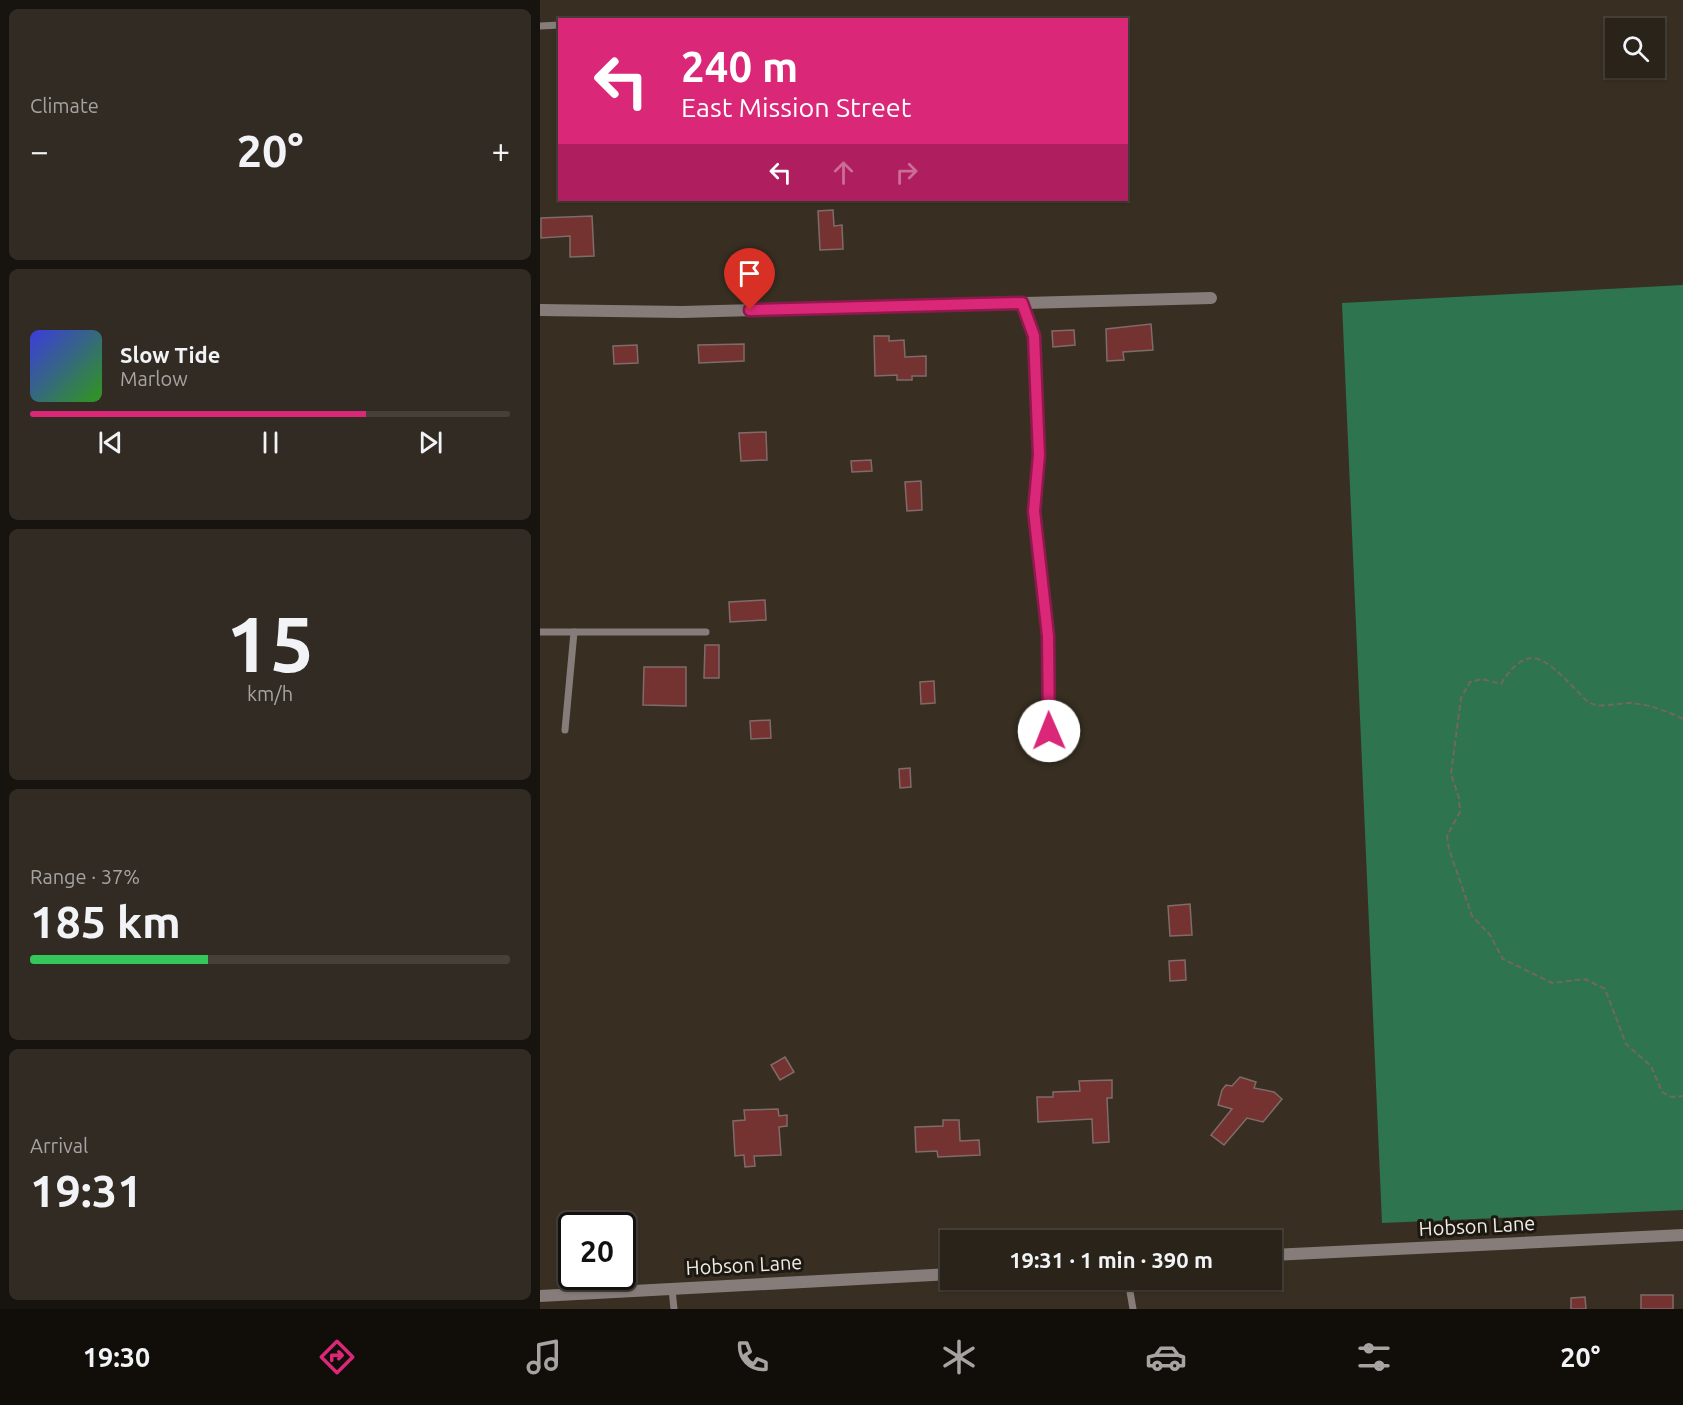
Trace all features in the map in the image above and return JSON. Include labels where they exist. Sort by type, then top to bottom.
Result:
[{"type":"street","points":[[540,310],[682,312],[1212,298]]},
{"type":"street","name":"Hobson Lane","points":[[1282,1256],[1683,1236]]},
{"type":"street","name":"Hobson Lane","points":[[540,1296],[940,1275]]},
{"type":"lane","points":[[540,26],[558,25]]},
{"type":"lane","points":[[1022,303],[1034,336],[1039,455],[1034,511],[1048,636],[1049,731]]},
{"type":"lane","points":[[540,632],[706,632]]},
{"type":"lane","points":[[565,730],[574,632]]},
{"type":"lane","points":[[672,1289],[674,1309]]},
{"type":"lane","points":[[1130,1290],[1133,1309]]},
{"type":"path","points":[[1683,719],[1665,710],[1631,703],[1602,705],[1588,702],[1547,661],[1530,658],[1511,667],[1501,684],[1482,679],[1470,682],[1461,698],[1451,774],[1459,798],[1460,812],[1447,836],[1449,849],[1472,916],[1490,935],[1503,959],[1552,983],[1585,980],[1605,989],[1626,1044],[1651,1066],[1662,1092],[1671,1097],[1683,1096]]},
{"type":"green space","points":[[1683,285],[1683,1210],[1382,1223],[1342,303]]},
{"type":"building","points":[[833,210],[834,226],[842,225],[843,249],[820,250],[818,211]]},
{"type":"building","points":[[592,216],[594,256],[570,257],[570,236],[541,238],[541,218]]},
{"type":"building","points":[[1151,324],[1153,350],[1123,352],[1124,360],[1107,361],[1106,329]]},
{"type":"building","points":[[1074,330],[1075,345],[1053,347],[1052,331]]},
{"type":"building","points":[[874,336],[889,336],[889,341],[904,340],[905,357],[926,356],[926,376],[912,376],[912,380],[897,380],[897,375],[875,376]]},
{"type":"building","points":[[744,344],[744,361],[699,363],[698,345]]},
{"type":"building","points":[[637,345],[638,363],[614,364],[613,346]]},
{"type":"building","points":[[766,432],[767,460],[741,461],[739,433]]},
{"type":"building","points":[[871,460],[872,471],[852,472],[851,461]]},
{"type":"building","points":[[921,481],[922,510],[907,511],[905,482]]},
{"type":"building","points":[[765,600],[766,620],[730,622],[729,602]]},
{"type":"building","points":[[705,645],[719,645],[719,678],[704,678]]},
{"type":"building","points":[[644,667],[686,667],[686,706],[643,705]]},
{"type":"building","points":[[934,681],[935,703],[921,704],[920,682]]},
{"type":"building","points":[[770,720],[771,738],[751,739],[750,721]]},
{"type":"building","points":[[910,768],[911,787],[900,788],[899,769]]},
{"type":"building","points":[[1190,904],[1192,935],[1170,936],[1168,906]]},
{"type":"building","points":[[1185,960],[1186,980],[1170,981],[1169,961]]},
{"type":"building","points":[[785,1057],[794,1072],[780,1080],[771,1065]]},
{"type":"building","points":[[1240,1077],[1256,1082],[1254,1088],[1274,1092],[1282,1099],[1263,1122],[1247,1118],[1224,1145],[1211,1135],[1232,1109],[1218,1105],[1222,1090],[1226,1085],[1232,1086]]},
{"type":"building","points":[[1112,1080],[1112,1098],[1107,1098],[1109,1142],[1093,1143],[1092,1119],[1038,1122],[1037,1097],[1053,1097],[1053,1092],[1080,1091],[1079,1081]]},
{"type":"building","points":[[778,1109],[779,1116],[787,1115],[787,1126],[779,1127],[781,1155],[754,1156],[755,1166],[745,1167],[744,1155],[735,1156],[733,1121],[745,1120],[744,1110]]},
{"type":"building","points":[[943,1120],[959,1120],[960,1141],[979,1140],[980,1155],[938,1157],[937,1151],[916,1152],[915,1127],[943,1126]]},
{"type":"building","points":[[1641,1295],[1673,1295],[1673,1309],[1641,1309]]},
{"type":"building","points":[[1585,1297],[1586,1309],[1571,1309],[1571,1298]]},
{"type":"route","points":[[750,310],[1022,303],[1034,336],[1039,455],[1034,511],[1048,636],[1049,731]]}]
